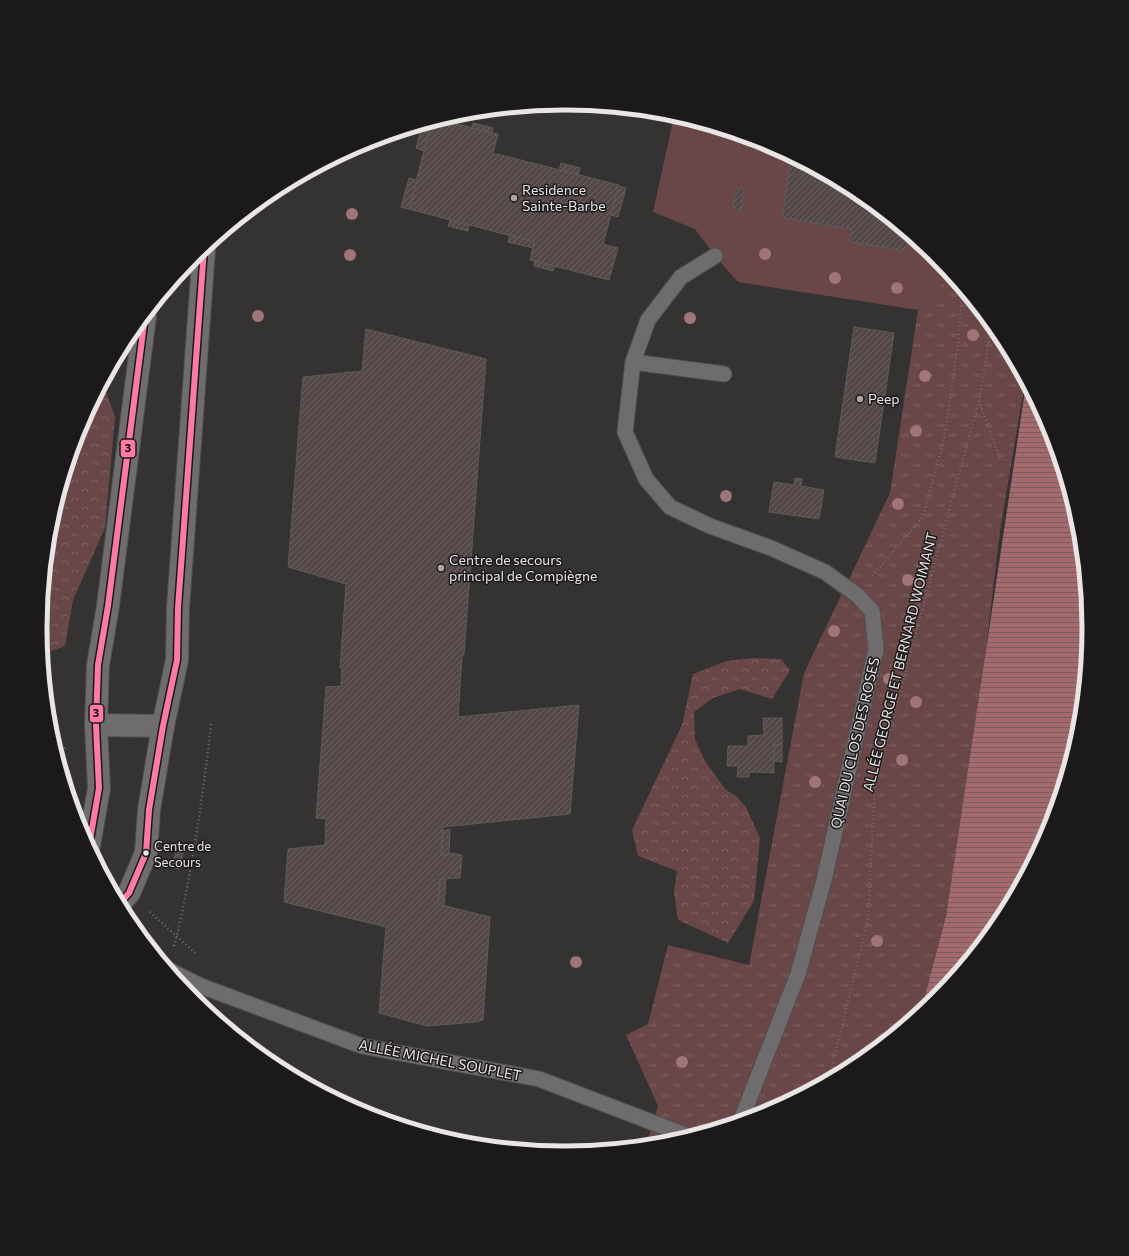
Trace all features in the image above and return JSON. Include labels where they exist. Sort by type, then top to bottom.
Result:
[{"type":"main road","points":[[124,898],[146,853],[149,810],[163,726],[177,660],[178,608],[203,258]]},
{"type":"main road","points":[[91,836],[99,788],[96,725],[98,664],[108,606],[145,325]]},
{"type":"main road","points":[[96,725],[163,726]]},
{"type":"lane","name":"QUAI DU CLOS DES ROSES","points":[[715,256],[681,277],[648,320],[633,362],[625,432],[646,479],[670,508],[710,526],[771,548],[825,572],[857,595],[872,611],[876,649],[824,880],[798,974],[744,1113]]},
{"type":"lane","points":[[633,362],[724,374]]},
{"type":"lane","name":"ALLÉE MICHEL SOUPLET","points":[[182,976],[202,986],[362,1046],[538,1079],[679,1133]]},
{"type":"path","points":[[857,595],[923,517],[944,439],[958,346],[962,296]]},
{"type":"path","name":"ALLÉE GEORGE ET BERNARD WOIMANT","points":[[831,1071],[868,919],[875,785],[979,400],[988,348],[989,331]]},
{"type":"path","points":[[979,400],[1000,459],[1007,460]]},
{"type":"path","points":[[173,948],[185,899],[208,758],[211,724]]},
{"type":"path","points":[[124,898],[176,936],[198,956]]},
{"type":"green space","points":[[673,122],[731,138],[763,150],[823,180],[880,217],[906,239],[947,279],[918,310],[738,282],[715,256],[695,229],[653,212]]},
{"type":"green space","points":[[946,279],[975,313],[995,340],[1024,389],[1000,531],[982,682],[946,916],[924,1000],[880,1039],[823,1076],[793,1092],[763,1106],[731,1118],[698,1128],[648,1139],[658,1106],[626,1035],[648,1024],[668,945],[749,965],[804,673],[890,493],[918,310]]},
{"type":"green space","points":[[105,389],[115,417],[105,528],[73,600],[65,646],[48,652],[48,594],[51,560],[57,527],[74,462],[86,430]]},
{"type":"green space","points":[[753,658],[781,659],[790,670],[772,699],[740,689],[713,698],[694,712],[695,739],[705,761],[725,789],[736,796],[746,807],[760,838],[754,901],[728,943],[678,920],[674,891],[677,871],[638,856],[632,830],[682,725],[693,674],[727,661]]},
{"type":"shaded area","points":[[1025,391],[1043,430],[1055,462],[1072,527],[1078,560],[1082,628],[1078,696],[1072,729],[1055,794],[1029,857],[995,916],[954,969],[924,1000],[946,916]]},
{"type":"building","name":"Residence Sainte-Barbe","points":[[452,123],[498,134],[493,153],[619,185],[603,244],[618,248],[609,280],[530,260],[534,242],[409,209],[430,128]]},
{"type":"building","points":[[473,123],[493,128],[492,133],[472,128]]},
{"type":"building","points":[[430,128],[424,151],[416,148],[421,131]]},
{"type":"building","points":[[561,163],[580,168],[578,175],[559,170]]},
{"type":"building","points":[[790,164],[794,164],[823,180],[880,217],[907,240],[906,251],[850,242],[852,229],[782,218]]},
{"type":"building","points":[[409,178],[417,180],[409,209],[401,207]]},
{"type":"building","points":[[618,186],[626,188],[618,217],[611,215]]},
{"type":"building","points":[[736,188],[744,189],[741,211],[733,210]]},
{"type":"building","points":[[450,220],[469,225],[468,231],[448,226]]},
{"type":"building","points":[[510,235],[534,242],[533,248],[508,242]]},
{"type":"building","points":[[535,261],[555,266],[553,271],[534,266]]},
{"type":"building","points":[[854,327],[894,333],[875,463],[835,457]]},
{"type":"building","points":[[366,329],[486,359],[458,717],[579,705],[570,814],[443,827],[441,855],[453,853],[462,855],[460,878],[440,879],[438,904],[490,917],[483,1020],[476,1022],[427,1026],[379,1013],[386,927],[284,902],[288,849],[325,845],[326,819],[316,818],[326,687],[341,686],[342,668],[340,668],[346,584],[288,567],[303,377],[362,371]]},
{"type":"building","points":[[795,478],[802,479],[801,486],[824,490],[819,519],[769,512],[774,482],[794,485]]},
{"type":"building","points":[[763,718],[782,718],[782,744],[774,745],[774,773],[749,772],[749,777],[737,777],[738,766],[727,766],[728,746],[748,746],[748,736],[764,735]]},
{"type":"building","points":[[782,744],[782,762],[774,761],[774,745]]},
{"type":"building","points":[[450,829],[449,854],[441,855],[443,831]]},
{"type":"building","points":[[177,847],[184,849],[179,869],[172,867]]},
{"type":"building","points":[[440,879],[446,879],[444,906],[438,904]]},
{"type":"transit line","name":"3","points":[[124,899],[129,893],[146,853],[149,810],[163,726],[177,660],[178,608],[203,258]]},
{"type":"transit line","name":"3","points":[[91,836],[99,788],[96,725],[98,665],[108,606],[144,327]]},
{"type":"place","name":"Residence Sainte-Barbe","points":[[514,198]]},
{"type":"place","name":"Peep","points":[[860,399]]},
{"type":"place","name":"Centre de secours principal de Compiègne","points":[[441,568]]},
{"type":"place","name":"Centre de Secours","points":[[146,853]]}]
